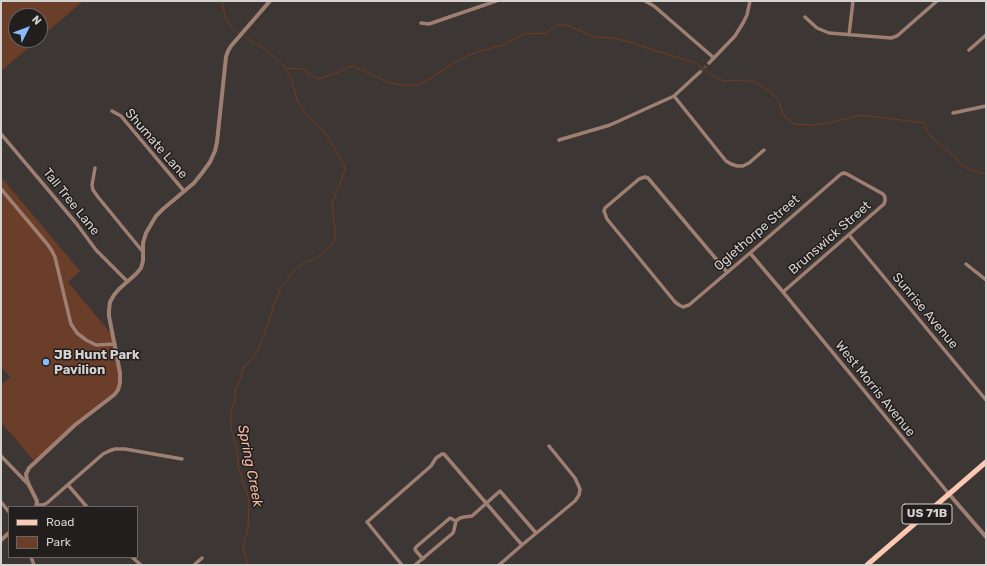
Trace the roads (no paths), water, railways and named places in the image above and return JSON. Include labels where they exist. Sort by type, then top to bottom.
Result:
[{"type":"main road","name":"US 71B","points":[[867,565],[986,462]]},
{"type":"street","points":[[182,459],[136,450],[115,449],[108,451],[47,503],[37,506],[26,474],[33,463],[118,390],[120,373],[109,310],[110,302],[114,295],[141,268],[143,261],[143,243],[146,233],[156,216],[194,182],[210,162],[218,142],[226,57],[228,51],[270,1]]},
{"type":"street","points":[[421,23],[429,24],[496,1]]},
{"type":"street","points":[[645,1],[654,6],[714,58]]},
{"type":"street","points":[[709,62],[735,36],[747,15],[750,1]]},
{"type":"street","points":[[849,35],[853,1]]},
{"type":"street","points":[[805,17],[824,32],[886,38],[894,37],[900,34],[937,1]]},
{"type":"street","points":[[969,50],[986,35]]},
{"type":"street","points":[[559,140],[610,124],[674,96],[700,72]]},
{"type":"street","points":[[674,96],[726,161],[737,166],[743,166],[749,163],[764,150]]},
{"type":"street","points":[[953,113],[986,106]]},
{"type":"street","name":"Shumate Lane","points":[[112,111],[121,116],[184,191]]},
{"type":"street","name":"Tall Tree Lane","points":[[1,134],[76,223],[96,250],[127,281]]},
{"type":"street","points":[[95,168],[92,185],[93,190],[143,252]]},
{"type":"street","name":"Brunswick Street","points":[[783,292],[886,201],[883,194],[844,173]]},
{"type":"street","name":"Oglethorpe Street","points":[[727,272],[650,180],[645,176],[639,179],[607,206],[604,211],[607,219],[675,302],[683,307],[689,305],[844,173]]},
{"type":"street","points":[[1,189],[52,251],[71,324],[77,333],[96,345],[115,344]]},
{"type":"street","name":"Sunrise Avenue","points":[[848,235],[986,400]]},
{"type":"street","name":"West Morris Avenue","points":[[750,253],[986,537]]},
{"type":"street","points":[[966,264],[986,280]]},
{"type":"street","points":[[499,565],[575,501],[579,495],[580,489],[578,482],[548,446]]},
{"type":"street","points":[[402,565],[367,522],[431,466],[436,458],[442,454],[444,454],[522,545]]},
{"type":"street","points":[[1,456],[29,485]]},
{"type":"street","points":[[68,485],[86,506]]},
{"type":"street","points":[[415,565],[453,533],[456,521],[460,518],[472,516],[500,491],[536,533]]},
{"type":"street","points":[[1,502],[8,511]]},
{"type":"street","points":[[422,559],[415,549],[416,547],[450,518],[453,518],[456,521]]},
{"type":"street","points":[[133,558],[142,565]]},
{"type":"street","points":[[194,565],[202,558]]},
{"type":"waterway","name":"Spring Creek","points":[[222,1],[225,17],[231,27],[239,34]]},
{"type":"waterway","points":[[285,68],[305,69],[309,74],[318,79],[353,66],[389,83],[416,85],[432,78],[464,57],[503,45],[524,34],[546,33],[557,25],[567,25],[594,37],[612,38],[630,42],[696,63],[710,74],[724,81],[739,80],[755,82],[771,92],[779,102],[783,114],[787,119],[795,124],[812,125],[828,123],[862,115],[924,123],[929,134],[961,164],[970,170],[986,174]]},
{"type":"waterway","name":"Spring Creek","points":[[242,35],[266,50],[285,68],[291,78],[297,100],[301,107],[326,134],[344,165],[345,170],[332,204],[335,239],[332,245],[319,256],[296,268],[281,287],[257,352],[243,368],[239,384],[235,390],[235,400],[231,413],[231,428],[238,454],[238,466],[249,503],[248,528],[243,546],[248,565]]},
{"type":"tunnel","points":[[700,72],[709,63]]},
{"type":"place","name":"JB Hunt Park Pavilion","points":[[46,362]]}]
